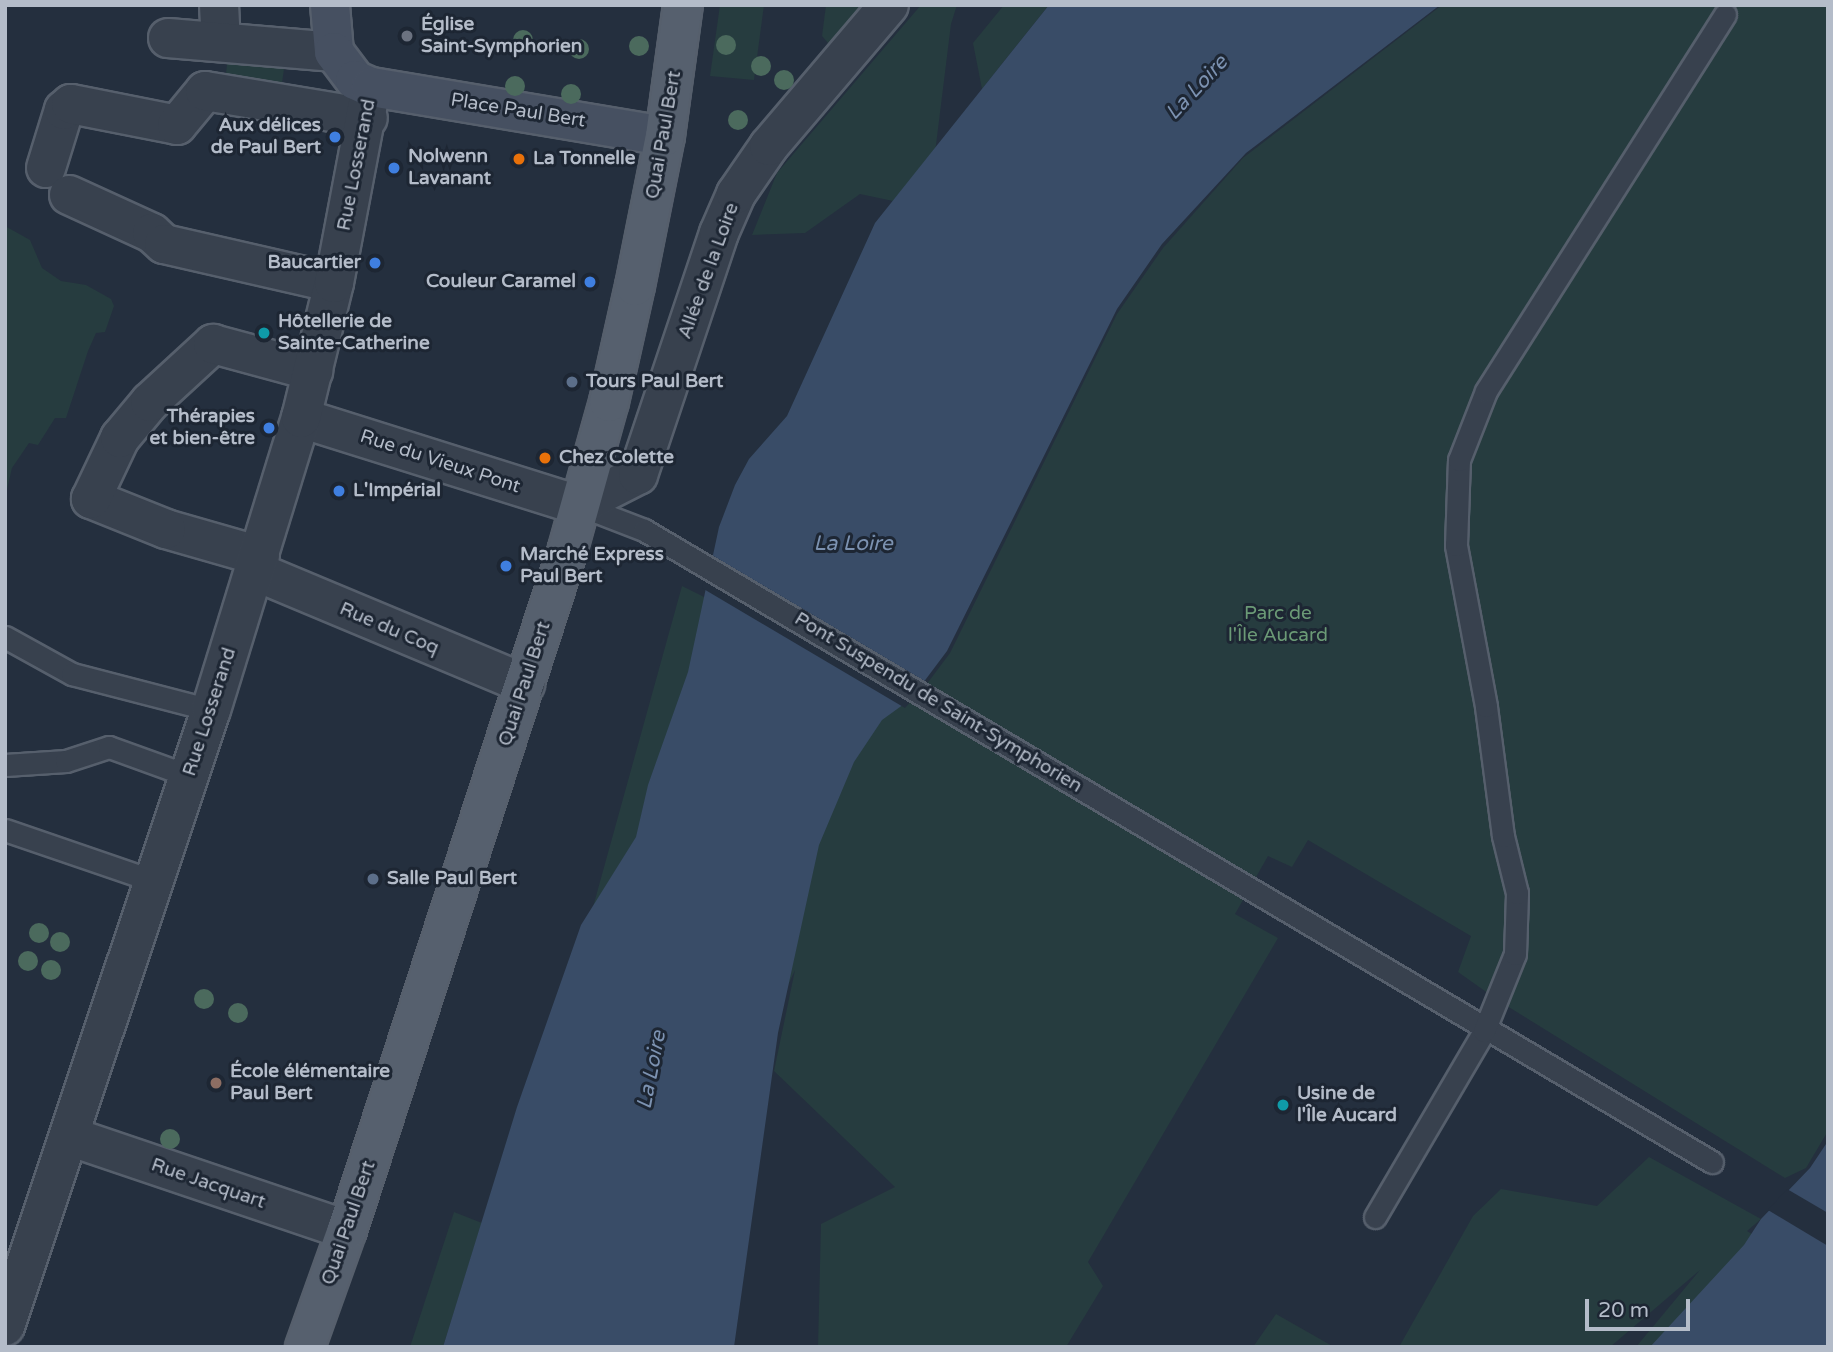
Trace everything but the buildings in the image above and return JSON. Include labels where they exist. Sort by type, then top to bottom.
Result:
[{"type":"main road","name":"Quai Paul Bert","points":[[305,1347],[347,1230],[567,552],[609,402],[665,136],[683,5]]},
{"type":"street","points":[[330,5],[334,52],[370,102]]},
{"type":"street","name":"Allée de la Loire","points":[[579,505],[638,475],[719,233],[736,194],[769,146],[889,5]]},
{"type":"street","points":[[168,38],[220,24],[334,52]]},
{"type":"street","points":[[334,283],[164,244],[152,233],[58,181],[65,110],[72,104],[177,125],[205,91],[370,102]]},
{"type":"street","name":"Place Paul Bert","points":[[370,102],[665,136]]},
{"type":"street","name":"Rue Losserand","points":[[5,1326],[258,563],[313,371],[334,283],[370,102]]},
{"type":"street","name":"Rue du Coq","points":[[313,371],[213,344],[150,402],[120,438],[92,499],[258,563],[525,684]]},
{"type":"street","name":"Rue du Vieux Pont","points":[[301,418],[579,505]]},
{"type":"street","name":"Rue Jacquart","points":[[69,1136],[347,1230]]},
{"type":"lane","points":[[1376,1217],[1484,1031],[1515,954],[1517,893],[1503,836],[1486,706],[1456,545],[1459,460],[1486,391],[1725,13]]},
{"type":"lane","name":"Pont Suspendu de Saint-Symphorien","points":[[579,505],[644,530],[1231,876],[1484,1031],[1712,1162]]},
{"type":"lane","points":[[5,637],[72,674],[211,710]]},
{"type":"lane","points":[[5,765],[66,761],[109,747],[189,776]]},
{"type":"lane","points":[[5,830],[154,881]]},
{"type":"green space","points":[[720,5],[764,5],[754,80],[710,76]]},
{"type":"green space","points":[[826,5],[871,5],[833,49],[822,36]]},
{"type":"green space","points":[[921,5],[957,5],[951,24],[935,153],[893,201],[860,194],[805,233],[752,235],[777,173]]},
{"type":"green space","points":[[1004,5],[1049,5],[982,89],[973,43]]},
{"type":"green space","name":"Parc de l'Île Aucard","points":[[1442,5],[1828,5],[1828,1131],[1806,1168],[1785,1178],[1499,1001],[1458,972],[1471,936],[1308,840],[1292,867],[1268,856],[1235,914],[1278,938],[1088,1262],[1103,1286],[1066,1347],[818,1347],[821,1224],[895,1187],[774,1071],[795,970],[760,1047],[471,1347],[682,586],[914,701],[950,653],[1117,314],[1163,248],[1243,158]]},
{"type":"green space","points":[[229,50],[286,55],[280,97],[224,88]]},
{"type":"green space","points":[[5,226],[30,240],[42,268],[61,281],[86,285],[111,299],[114,306],[105,332],[96,333],[88,351],[66,418],[55,418],[38,445],[29,443],[12,468],[5,498]]},
{"type":"green space","points":[[1649,1157],[1761,1219],[1747,1231],[1828,1283],[1828,1347],[1636,1347],[1700,1270],[1610,1347],[1399,1347],[1473,1216],[1501,1189],[1597,1206]]},
{"type":"green space","points":[[454,1212],[482,1223],[443,1347],[410,1347]]},
{"type":"green space","points":[[1276,1314],[1334,1347],[1253,1347]]},
{"type":"water","name":"La Loire","points":[[1049,5],[1440,5],[1246,153],[1162,244],[1117,309],[947,651],[911,699],[882,720],[854,762],[819,845],[778,1033],[734,1347],[443,1347],[517,1107],[581,925],[636,837],[648,785],[688,672],[719,527],[735,485],[749,459],[787,416],[875,223]]},
{"type":"water","points":[[1828,1141],[1828,1347],[1650,1347],[1744,1245],[1761,1219],[1810,1168]]},
{"type":"pier","points":[[710,554],[928,683],[905,708],[702,588]]},
{"type":"pier","points":[[1787,1189],[1828,1213],[1828,1246],[1768,1210]]},
{"type":"place","name":"Église Saint-Symphorien","points":[[407,36]]},
{"type":"place","name":"Aux délices de Paul Bert","points":[[335,137]]},
{"type":"place","name":"La Tonnelle","points":[[519,159]]},
{"type":"place","name":"Nolwenn Lavanant","points":[[394,168]]},
{"type":"place","name":"Baucartier","points":[[375,263]]},
{"type":"place","name":"Couleur Caramel","points":[[590,282]]},
{"type":"place","name":"Hôtellerie de Sainte-Catherine","points":[[264,333]]},
{"type":"place","name":"Tours Paul Bert","points":[[572,382]]},
{"type":"place","name":"Thérapies et bien-être","points":[[269,428]]},
{"type":"place","name":"Chez Colette","points":[[545,458]]},
{"type":"place","name":"L'Impérial","points":[[339,491]]},
{"type":"place","name":"Marché Express Paul Bert","points":[[506,566]]},
{"type":"place","name":"Salle Paul Bert","points":[[373,879]]},
{"type":"place","name":"École élémentaire Paul Bert","points":[[216,1083]]},
{"type":"place","name":"Usine de l'Île Aucard","points":[[1283,1105]]}]
